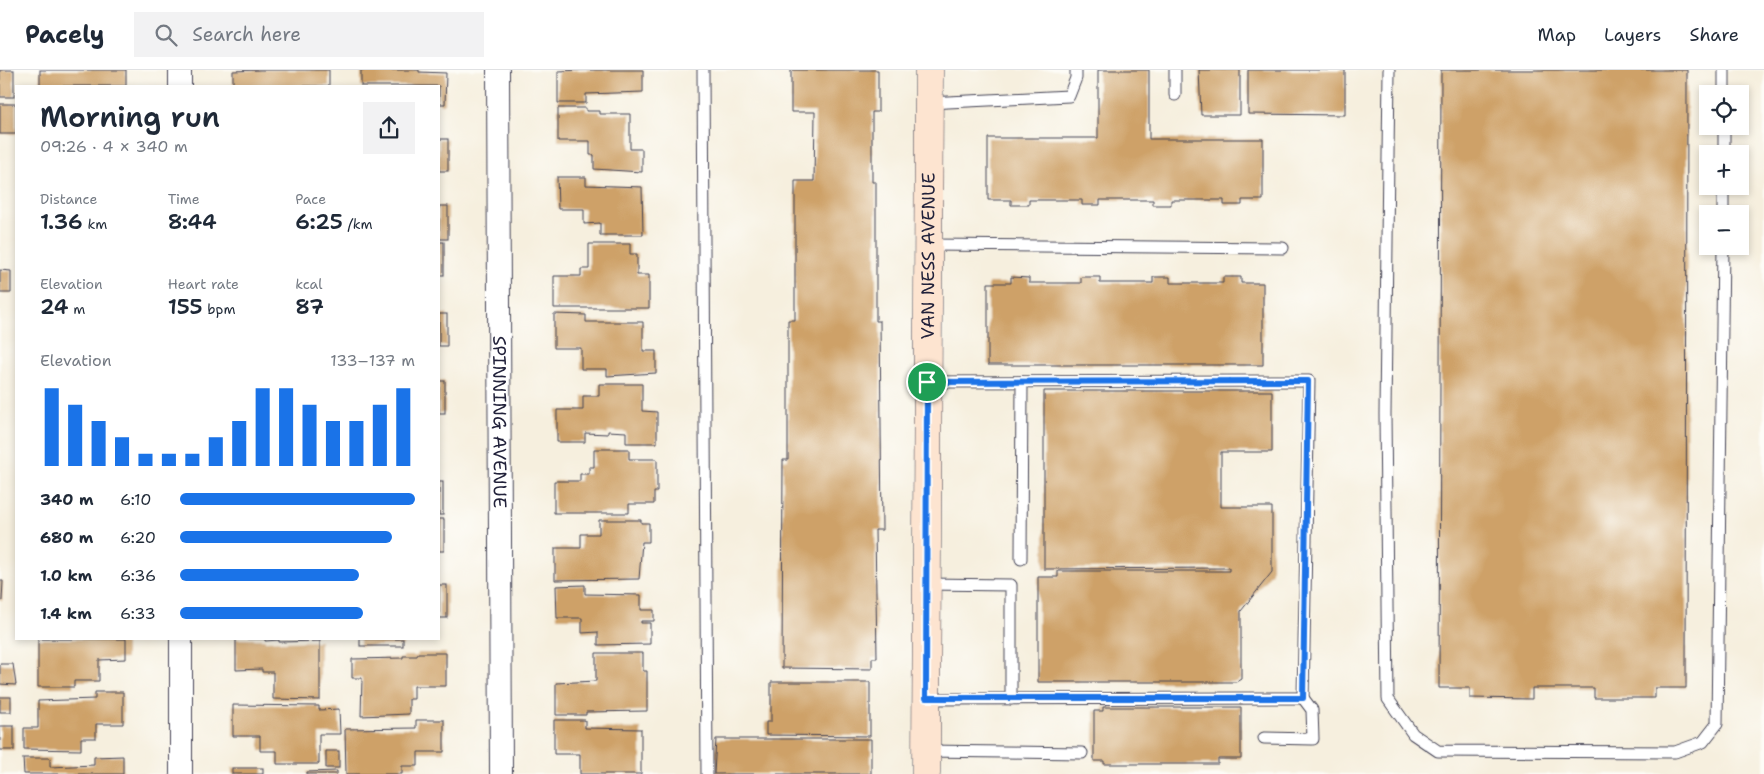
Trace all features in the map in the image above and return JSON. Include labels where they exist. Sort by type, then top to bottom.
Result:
[{"type":"main road","name":"VAN NESS AVENUE","points":[[926,762],[928,70]]},
{"type":"street","points":[[180,70],[180,85]]},
{"type":"street","name":"SPINNING AVENUE","points":[[498,70],[501,774]]},
{"type":"street","points":[[181,640],[181,774]]},
{"type":"lane","points":[[703,70],[707,774]]},
{"type":"lane","points":[[928,103],[1069,96],[1076,78],[1076,70]]},
{"type":"lane","points":[[1175,70],[1175,95]]},
{"type":"lane","points":[[1389,70],[1384,414],[1388,699],[1413,734],[1438,751],[1675,752],[1703,742],[1717,724],[1723,255]]},
{"type":"lane","points":[[1724,70],[1724,85]]},
{"type":"lane","points":[[928,245],[1283,248]]},
{"type":"lane","points":[[927,382],[1308,381],[1303,698],[1312,710],[1313,739],[1264,738]]},
{"type":"lane","points":[[1021,558],[1022,382]]},
{"type":"lane","points":[[926,584],[1011,585],[1011,698]]},
{"type":"lane","points":[[926,698],[1303,698]]},
{"type":"lane","points":[[926,762],[1082,753]]},
{"type":"building","points":[[0,70],[14,70],[14,97],[0,97]]},
{"type":"building","points":[[40,70],[126,70],[126,85],[40,85]]},
{"type":"building","points":[[329,70],[329,85],[233,85],[233,71]]},
{"type":"building","points":[[361,70],[419,70],[419,72],[446,73],[445,104],[440,104],[440,85],[361,85]]},
{"type":"building","points":[[643,70],[643,92],[586,94],[586,103],[558,103],[558,71]]},
{"type":"building","points":[[791,70],[878,70],[878,112],[872,112],[872,182],[876,182],[876,321],[880,321],[882,530],[875,530],[877,658],[872,658],[872,669],[782,668],[783,460],[788,460],[788,320],[795,320],[795,181],[814,181],[815,112],[791,112]]},
{"type":"building","points":[[1098,70],[1149,70],[1149,139],[1263,139],[1263,200],[1242,200],[1242,205],[1224,205],[1224,200],[1171,200],[1171,205],[1153,205],[1153,200],[1100,200],[1100,205],[1082,205],[1082,200],[1029,200],[1029,205],[1011,205],[1011,200],[988,200],[988,138],[1098,138]]},
{"type":"building","points":[[1199,70],[1240,70],[1240,115],[1201,115]]},
{"type":"building","points":[[1248,70],[1345,70],[1345,115],[1248,114]]},
{"type":"building","points":[[1441,70],[1687,70],[1686,688],[1655,688],[1655,698],[1594,698],[1594,688],[1532,688],[1532,699],[1470,698],[1470,688],[1439,688]]},
{"type":"building","points":[[0,104],[15,104],[15,134],[0,134]]},
{"type":"building","points":[[558,108],[586,108],[586,111],[600,111],[600,114],[630,114],[630,149],[642,149],[642,172],[594,169],[594,155],[590,155],[590,141],[558,141]]},
{"type":"building","points":[[440,139],[448,139],[448,171],[440,171]]},
{"type":"building","points":[[557,177],[586,177],[586,185],[642,187],[643,235],[600,235],[600,223],[584,224],[584,209],[558,209]]},
{"type":"building","points":[[440,206],[448,206],[448,239],[440,239]]},
{"type":"building","points":[[440,242],[444,242],[444,275],[440,275]]},
{"type":"building","points":[[589,244],[630,244],[630,254],[637,254],[637,275],[649,275],[649,308],[554,308],[554,276],[581,276],[581,269],[589,269]]},
{"type":"building","points":[[0,270],[11,271],[11,293],[0,293]]},
{"type":"building","points":[[1011,277],[1029,278],[1029,283],[1081,283],[1081,277],[1100,277],[1100,283],[1153,283],[1153,277],[1170,277],[1170,283],[1223,283],[1223,277],[1241,277],[1241,283],[1263,283],[1263,365],[988,365],[988,283],[1011,283]]},
{"type":"building","points":[[440,314],[447,314],[447,346],[440,346]]},
{"type":"building","points":[[554,314],[586,315],[586,322],[643,322],[643,351],[656,351],[656,373],[607,376],[607,369],[581,369],[581,348],[554,348]]},
{"type":"building","points":[[440,381],[445,381],[445,413],[440,413]]},
{"type":"building","points":[[599,384],[642,384],[642,411],[657,412],[657,443],[626,443],[626,432],[608,431],[608,434],[585,433],[585,442],[557,442],[557,410],[583,410],[583,396],[599,396]]},
{"type":"building","points":[[1044,391],[1272,391],[1272,452],[1221,452],[1221,507],[1272,507],[1272,572],[1241,611],[1241,679],[1236,682],[1038,682],[1038,577],[1058,577],[1058,571],[1229,571],[1229,568],[1044,569]]},
{"type":"building","points":[[594,449],[629,449],[629,459],[657,459],[657,492],[654,492],[654,504],[629,504],[629,513],[554,513],[554,481],[580,481],[580,474],[589,474],[589,467],[594,467]]},
{"type":"building","points":[[440,482],[443,482],[443,515],[440,515]]},
{"type":"building","points":[[440,519],[444,519],[444,551],[440,551]]},
{"type":"building","points":[[599,520],[641,520],[641,523],[649,523],[649,542],[642,542],[639,579],[555,580],[555,548],[581,548],[581,534],[599,534]]},
{"type":"building","points":[[0,581],[3,581],[2,601],[0,601]]},
{"type":"building","points":[[440,585],[447,585],[447,618],[440,618]]},
{"type":"building","points":[[585,585],[585,594],[641,595],[641,610],[654,610],[654,621],[641,621],[641,623],[650,623],[650,644],[598,645],[598,632],[582,633],[582,618],[557,618],[556,586]]},
{"type":"building","points":[[38,640],[126,640],[126,659],[99,660],[99,681],[74,681],[74,687],[38,687]]},
{"type":"building","points":[[236,640],[320,641],[320,700],[273,699],[273,672],[262,672],[262,669],[236,670]]},
{"type":"building","points":[[360,640],[403,640],[403,646],[360,646]]},
{"type":"building","points":[[418,653],[446,653],[446,686],[414,686],[414,699],[409,699],[409,714],[361,716],[362,678],[352,678],[352,659],[403,658],[403,656],[417,656]]},
{"type":"building","points":[[596,653],[643,653],[643,671],[647,671],[647,711],[586,712],[586,715],[556,715],[556,683],[596,681]]},
{"type":"building","points":[[0,664],[13,664],[16,685],[0,684]]},
{"type":"building","points":[[771,682],[870,682],[870,736],[766,735],[766,722],[771,722]]},
{"type":"building","points":[[95,692],[123,692],[123,724],[96,724],[96,738],[81,738],[81,750],[24,749],[24,728],[38,728],[38,701],[95,699]]},
{"type":"building","points":[[0,697],[11,697],[11,712],[0,712]]},
{"type":"building","points":[[233,705],[319,706],[319,710],[339,709],[340,734],[319,734],[319,764],[277,764],[277,751],[260,751],[260,736],[233,736]]},
{"type":"building","points":[[1103,707],[1241,707],[1241,759],[1218,759],[1218,764],[1104,764],[1104,761],[1094,761],[1094,711],[1103,711]]},
{"type":"building","points":[[416,720],[444,720],[444,752],[418,752],[418,766],[402,766],[402,774],[346,774],[345,729],[416,728]]},
{"type":"building","points":[[554,720],[585,720],[585,728],[641,729],[641,774],[580,774],[580,754],[554,754]]},
{"type":"building","points":[[0,726],[14,726],[14,750],[0,750]]},
{"type":"building","points":[[716,739],[871,739],[871,774],[714,774]]},
{"type":"building","points":[[326,751],[339,751],[339,768],[326,768]]},
{"type":"building","points":[[123,756],[123,774],[24,774],[23,758],[50,758],[50,767],[94,765],[94,757]]},
{"type":"building","points":[[232,768],[263,768],[263,774],[232,774]]},
{"type":"building","points":[[337,771],[337,774],[307,774],[307,772]]},
{"type":"route","points":[[1308,381],[1303,698],[926,698],[927,382],[1308,381]]}]
